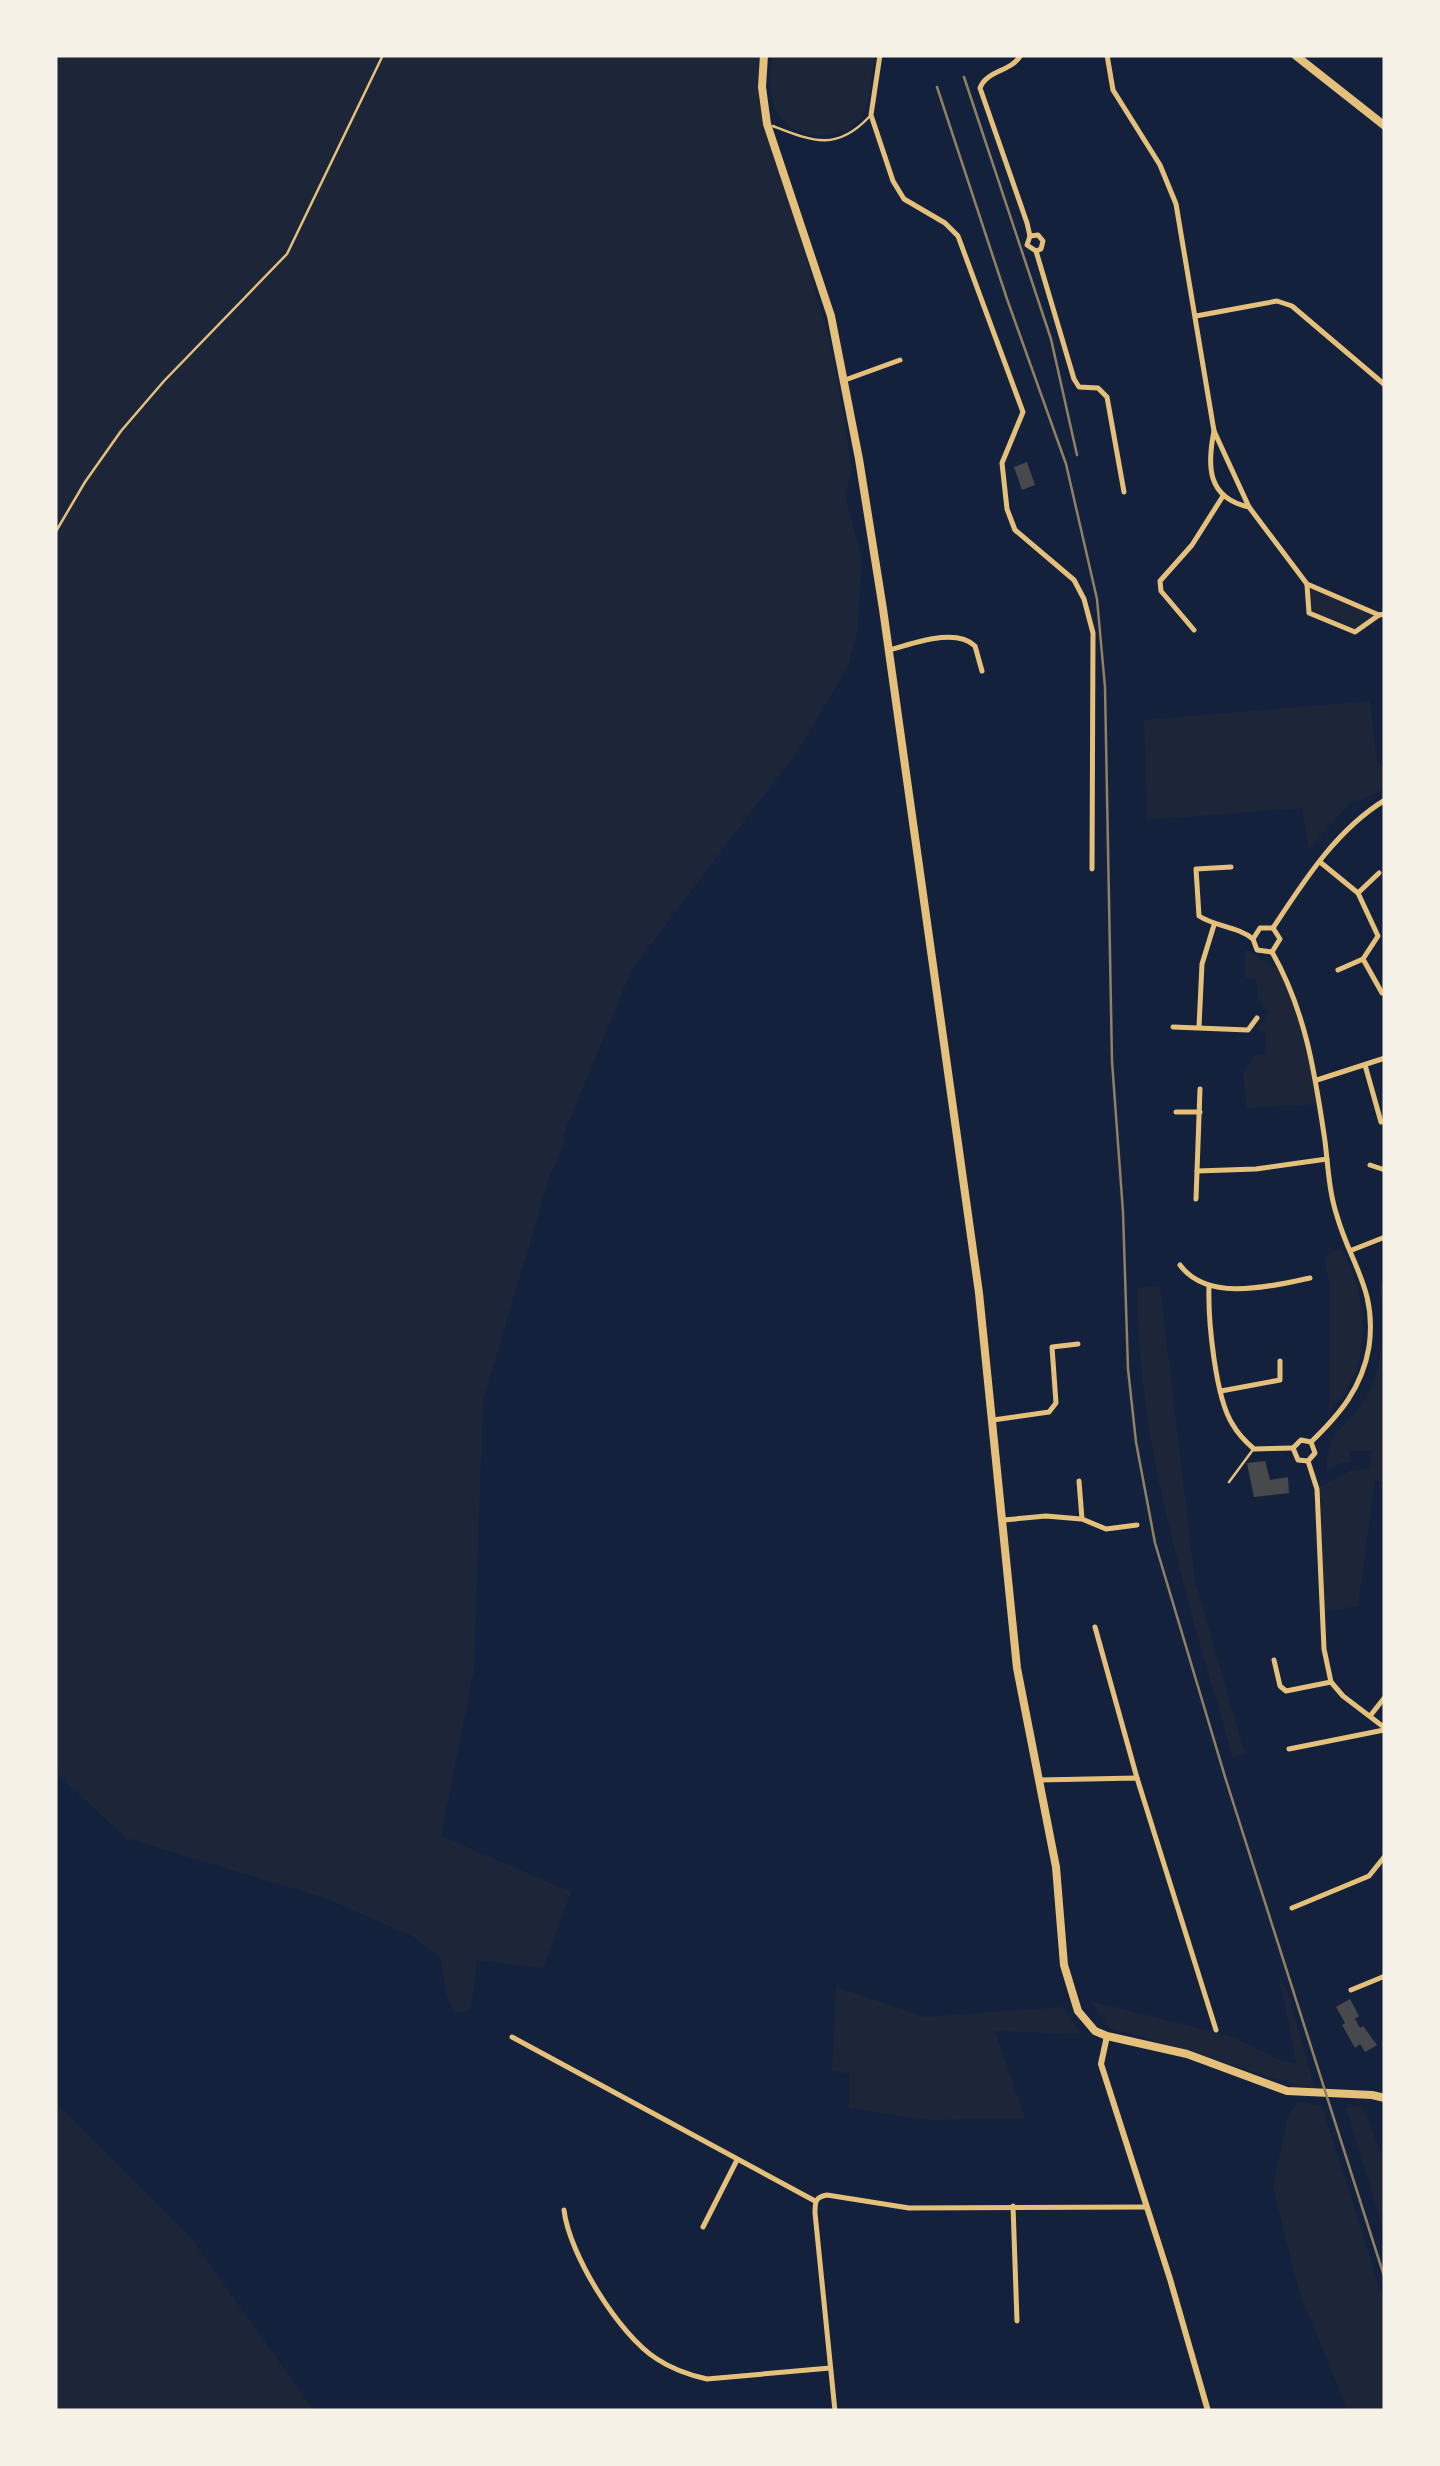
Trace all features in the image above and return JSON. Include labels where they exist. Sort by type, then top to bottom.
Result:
[{"type":"main road","points":[[764,55],[766,124],[825,296],[844,380],[889,650],[968,1214],[1017,1668],[1056,1867],[1064,1965],[1078,2010],[1095,2031],[1107,2036],[1186,2054],[1287,2091],[1384,2096]]},
{"type":"main road","points":[[1295,55],[1385,126]]},
{"type":"street","points":[[880,55],[871,114],[893,181],[904,199],[945,223],[958,236],[1022,412],[1002,463],[1007,510],[1015,530],[1074,580],[1094,633],[1092,869]]},
{"type":"street","points":[[1021,55],[1015,65],[988,77],[980,88],[1030,236],[1027,245],[1036,251],[1074,380],[1079,387],[1098,388],[1107,397],[1124,492]]},
{"type":"street","points":[[1108,55],[1113,90],[1173,193],[1214,431],[1248,507],[1307,584],[1382,614]]},
{"type":"street","points":[[1030,236],[1036,234],[1042,239],[1042,247],[1036,251]]},
{"type":"street","points":[[1196,316],[1277,302],[1292,306],[1381,375],[1385,385]]},
{"type":"street","points":[[844,380],[900,360]]},
{"type":"street","points":[[1214,431],[1209,457],[1212,477],[1223,496],[1248,507]]},
{"type":"street","points":[[1194,630],[1160,591],[1160,581],[1192,545],[1223,496]]},
{"type":"street","points":[[1307,584],[1309,613],[1333,625],[1355,632],[1382,614]]},
{"type":"street","points":[[889,650],[961,638],[975,646],[982,671]]},
{"type":"street","points":[[1273,928],[1320,862],[1362,814],[1385,800]]},
{"type":"street","points":[[1320,862],[1358,893],[1378,936],[1364,959],[1338,970]]},
{"type":"street","points":[[1231,867],[1196,869],[1199,916],[1214,925],[1242,930],[1258,950],[1272,952]]},
{"type":"street","points":[[1358,893],[1379,873]]},
{"type":"street","points":[[1199,1028],[1202,964],[1214,925]]},
{"type":"street","points":[[1253,939],[1260,928],[1273,928]]},
{"type":"street","points":[[1272,952],[1280,939],[1273,928]]},
{"type":"street","points":[[1272,952],[1294,994],[1316,1080],[1337,1219],[1368,1296],[1369,1346],[1362,1376],[1348,1404],[1312,1442]]},
{"type":"street","points":[[1364,959],[1382,993],[1385,992]]},
{"type":"street","points":[[1173,1027],[1248,1030],[1256,1018]]},
{"type":"street","points":[[1316,1080],[1385,1058]]},
{"type":"street","points":[[1366,1065],[1381,1122]]},
{"type":"street","points":[[1196,1199],[1200,1089]]},
{"type":"street","points":[[1176,1112],[1200,1112]]},
{"type":"street","points":[[1197,1171],[1256,1169],[1327,1159]]},
{"type":"street","points":[[1370,1165],[1385,1170]]},
{"type":"street","points":[[1352,1250],[1385,1237]]},
{"type":"street","points":[[1180,1266],[1186,1274],[1209,1286],[1261,1288],[1310,1278]]},
{"type":"street","points":[[1209,1286],[1208,1314],[1221,1391],[1231,1424],[1254,1449],[1294,1448],[1301,1440],[1312,1442]]},
{"type":"street","points":[[993,1420],[1049,1412],[1056,1403],[1052,1347],[1078,1344]]},
{"type":"street","points":[[1221,1391],[1280,1380],[1280,1362]]},
{"type":"street","points":[[1308,1461],[1315,1453],[1312,1442]]},
{"type":"street","points":[[1294,1448],[1298,1460],[1308,1461]]},
{"type":"street","points":[[1308,1461],[1317,1489],[1324,1650],[1330,1682],[1385,1729]]},
{"type":"street","points":[[1079,1481],[1082,1519]]},
{"type":"street","points":[[1004,1520],[1046,1516],[1082,1519],[1106,1530],[1137,1525]]},
{"type":"street","points":[[1095,1627],[1137,1778],[1216,2030]]},
{"type":"street","points":[[1274,1660],[1280,1686],[1286,1691],[1330,1682]]},
{"type":"street","points":[[1370,1716],[1385,1697]]},
{"type":"street","points":[[1289,1749],[1385,1729]]},
{"type":"street","points":[[1039,1780],[1137,1778]]},
{"type":"street","points":[[1292,1908],[1369,1876],[1385,1856]]},
{"type":"street","points":[[1350,1990],[1385,1976]]},
{"type":"street","points":[[1107,2036],[1101,2064],[1208,2411]]},
{"type":"street","points":[[512,2037],[815,2202]]},
{"type":"street","points":[[703,2227],[738,2160]]},
{"type":"street","points":[[815,2202],[827,2194],[909,2208],[1147,2207]]},
{"type":"street","points":[[815,2202],[835,2411]]},
{"type":"street","points":[[1013,2206],[1016,2321]]},
{"type":"street","points":[[564,2210],[573,2247],[604,2304],[652,2357],[687,2375],[707,2379],[830,2368]]},
{"type":"lane","points":[[766,124],[818,142],[830,142],[848,135],[871,114]]},
{"type":"lane","points":[[1230,1482],[1235,1470],[1254,1449]]},
{"type":"path","points":[[55,533],[84,482],[121,431],[164,380],[288,254],[383,55]]},
{"type":"shaded area","points":[[55,55],[765,55],[767,124],[828,334],[852,470],[845,495],[862,560],[857,634],[847,668],[799,749],[632,969],[564,1134],[483,1401],[474,1670],[441,1836],[571,1892],[543,1968],[477,1960],[471,2010],[454,2013],[440,1957],[412,1936],[325,1898],[126,1838],[55,1772]]},
{"type":"shaded area","points":[[773,55],[875,55],[862,116],[854,125],[833,134],[810,134],[788,125],[776,110],[771,95]]},
{"type":"shaded area","points":[[1307,584],[1379,615],[1355,632],[1309,613]]},
{"type":"shaded area","points":[[1370,701],[1377,762],[1385,768],[1385,789],[1348,805],[1309,849],[1302,808],[1147,820],[1144,720]]},
{"type":"shaded area","points":[[1245,949],[1284,973],[1294,995],[1320,1104],[1247,1108],[1243,1073],[1255,1056],[1266,1054],[1265,1032],[1258,1031],[1259,1024],[1270,1013],[1258,999],[1256,980],[1245,978]]},
{"type":"shaded area","points":[[1340,1248],[1357,1287],[1363,1332],[1354,1375],[1329,1410],[1330,1289],[1325,1257]]},
{"type":"shaded area","points":[[1379,1282],[1385,1284],[1385,1482],[1375,1481],[1358,1606],[1323,1612],[1317,1489],[1351,1470],[1370,1469],[1372,1451],[1350,1451],[1350,1463],[1342,1462],[1327,1470],[1327,1457],[1333,1439],[1362,1404],[1375,1376],[1383,1328]]},
{"type":"shaded area","points":[[1160,1286],[1195,1582],[1245,1753],[1233,1758],[1169,1526],[1146,1408],[1137,1288]]},
{"type":"shaded area","points":[[1280,1981],[1287,1990],[1315,2090],[1109,2028],[1090,2001],[1230,2036],[1279,2060],[1297,2064]]},
{"type":"shaded area","points":[[836,1987],[925,2017],[1063,2007],[1081,2034],[995,2031],[1025,2118],[930,2120],[849,2108],[849,2074],[832,2070]]},
{"type":"shaded area","points":[[55,2102],[191,2238],[314,2411],[55,2411]]},
{"type":"shaded area","points":[[1299,2102],[1322,2106],[1385,2305],[1385,2411],[1348,2411],[1299,2291],[1273,2186],[1289,2113]]},
{"type":"shaded area","points":[[1362,2106],[1385,2162],[1385,2235],[1346,2108]]},
{"type":"building","points":[[1027,462],[1035,485],[1022,490],[1014,467]]},
{"type":"building","points":[[1265,1461],[1270,1480],[1288,1477],[1289,1493],[1254,1497],[1247,1463]]},
{"type":"building","points":[[1350,1999],[1360,2028],[1363,2026],[1377,2045],[1365,2052],[1360,2044],[1355,2048],[1336,2007]]},
{"type":"railway","points":[[964,77],[1051,339],[1077,455]]},
{"type":"railway","points":[[937,87],[1066,464],[1097,599],[1105,687],[1112,1061],[1123,1212],[1128,1369],[1136,1442],[1155,1543],[1385,2279]]}]
